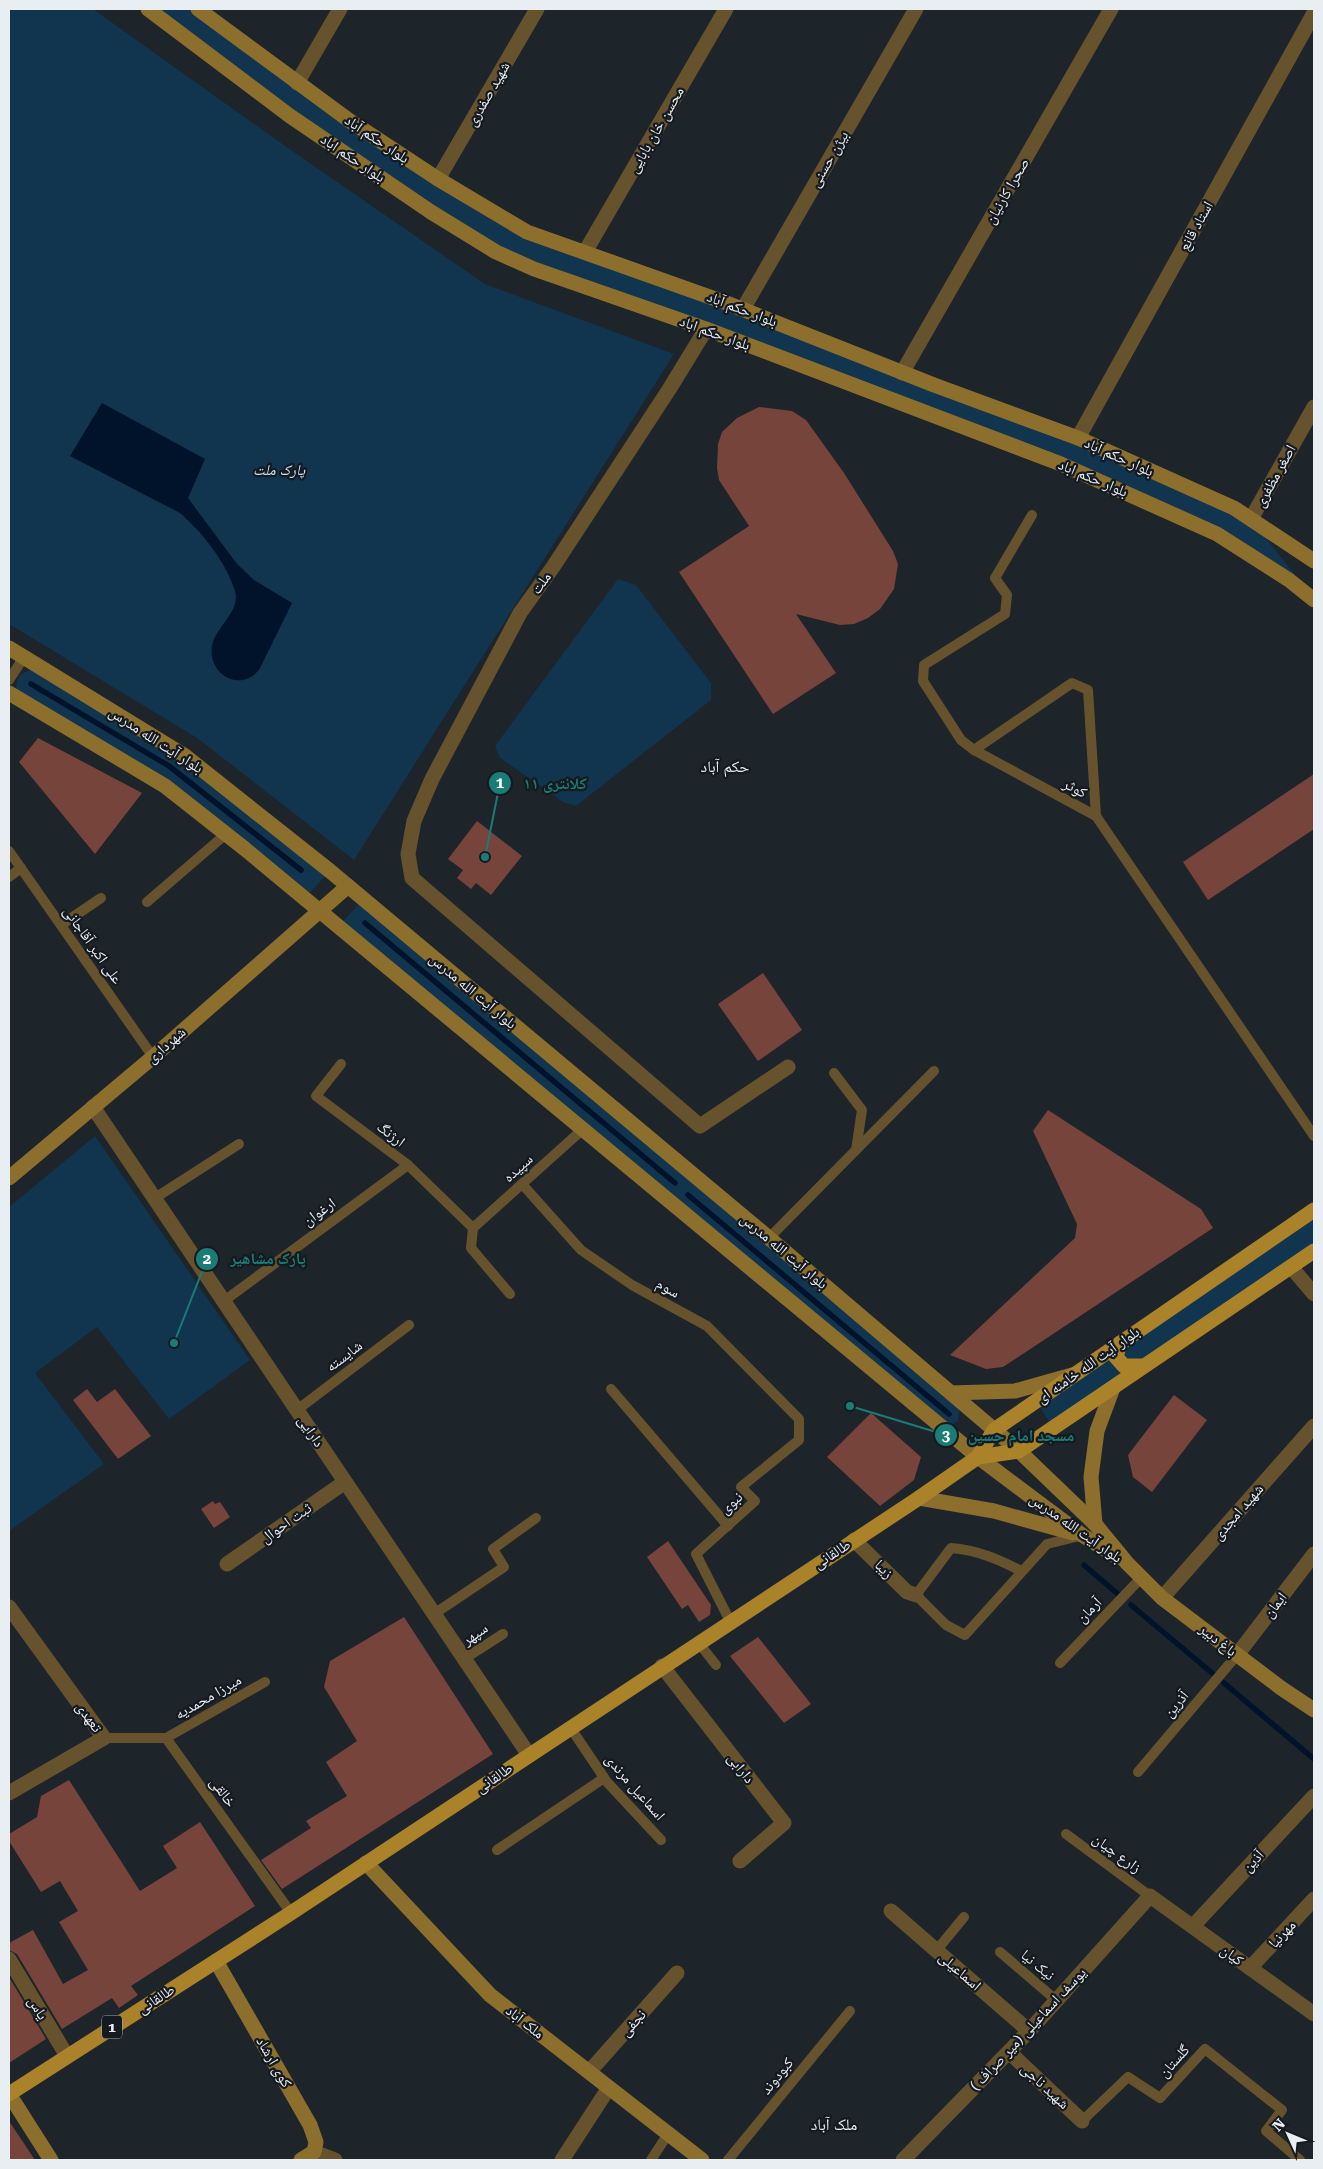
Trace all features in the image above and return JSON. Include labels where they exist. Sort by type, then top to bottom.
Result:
[{"type":"main road","name":"بلوار حکم اباد","points":[[148,9],[290,116],[431,212],[496,252],[534,269],[706,329],[1061,464],[1191,520],[1225,539],[1289,580],[1314,600]]},
{"type":"main road","name":"بلوار حکم آباد","points":[[198,9],[298,83],[438,179],[527,232],[743,309],[902,373],[1078,438],[1234,508],[1314,561]]},
{"type":"main road","name":"بلوار آیت الله مدرس","points":[[9,648],[185,756],[348,886],[769,1238],[994,1430],[1095,1524],[1127,1563]]},
{"type":"main road","name":"بلوار آیت الله مدرس","points":[[9,693],[165,786],[320,910],[582,1130],[978,1457],[1082,1535],[1127,1563]]},
{"type":"main road","name":"شهرداری","points":[[9,1178],[154,1057],[348,886]]},
{"type":"main road","name":"بلوار آیت الله خامنه ای","points":[[978,1457],[994,1430],[1314,1210]]},
{"type":"main road","points":[[978,1457],[1018,1451],[1314,1251]]},
{"type":"main road","points":[[1120,1343],[1116,1356],[1119,1362],[1124,1366],[1142,1366]]},
{"type":"main road","points":[[951,1393],[1015,1391],[1076,1374]]},
{"type":"main road","points":[[1095,1524],[1091,1478],[1097,1431],[1113,1388]]},
{"type":"main road","name":"طالقانی","points":[[9,2094],[291,1913],[978,1457]]},
{"type":"main road","points":[[918,1498],[994,1511],[1082,1535]]},
{"type":"main road","name":"باغ دبیر","points":[[1127,1563],[1162,1598],[1236,1655],[1314,1710]]},
{"type":"main road","name":"ملک آباد","points":[[366,1863],[490,1995],[608,2089],[702,2160]]},
{"type":"main road","name":"کوی ارشاد","points":[[216,1961],[310,2125],[316,2142],[314,2152]]},
{"type":"main road","points":[[9,2094],[51,2160]]},
{"type":"main road","points":[[301,2160],[314,2152]]},
{"type":"street","points":[[298,83],[340,9]]},
{"type":"street","name":"شهید صفدری","points":[[438,179],[537,9]]},
{"type":"street","name":"محسن خان بابایی","points":[[585,252],[726,9]]},
{"type":"street","name":"بیژن حسنی","points":[[743,309],[916,9]]},
{"type":"street","name":"صحرا کارنیان","points":[[902,373],[1111,9]]},
{"type":"street","name":"استاد قانع","points":[[1078,438],[1314,13]]},
{"type":"street","name":"ملت","points":[[706,329],[670,388],[520,613],[432,779],[414,821],[408,854],[412,878],[700,1126],[788,1067]]},
{"type":"street","name":"اصغر مظفری","points":[[1251,519],[1314,407]]},
{"type":"street","name":"دارایی","points":[[93,1107],[529,1755]]},
{"type":"street","points":[[1291,1267],[1314,1294]]},
{"type":"street","name":"شهید امجدی","points":[[1162,1598],[1314,1426]]},
{"type":"street","name":"ثبت احوال","points":[[227,1564],[345,1482]]},
{"type":"street","name":"زیبا","points":[[854,1540],[907,1592],[916,1595]]},
{"type":"street","name":"ایمان","points":[[1236,1655],[1314,1554]]},
{"type":"street","name":"تعهدی","points":[[9,1607],[104,1738],[9,1793]]},
{"type":"street","name":"دارابی","points":[[662,1666],[784,1823],[740,1861]]},
{"type":"street","name":"آذین","points":[[1193,1926],[1314,1796]]},
{"type":"street","name":"کیان","points":[[1150,1896],[1314,2014]]},
{"type":"street","name":"یوسف اسماعیلی (میر صراف )","points":[[903,2160],[1029,2031],[1150,1896]]},
{"type":"street","name":"مهرنیا","points":[[1250,1968],[1314,1899]]},
{"type":"street","name":"اسماعیلی","points":[[891,1911],[1029,2031]]},
{"type":"street","name":"یاس","points":[[9,1959],[67,2056]]},
{"type":"street","name":"نجفی","points":[[589,2072],[677,1973]]},
{"type":"street","name":"شهید ناجی","points":[[1008,2052],[1082,2121]]},
{"type":"street","points":[[562,2160],[608,2089]]},
{"type":"street","points":[[314,2152],[336,2160]]},
{"type":"lane","name":"کوثر","points":[[1032,515],[995,578],[1007,594],[1005,614],[924,665],[923,681],[961,740],[974,750],[1096,816],[1314,1136]]},
{"type":"lane","points":[[9,680],[24,657]]},
{"type":"lane","points":[[974,750],[1072,683],[1088,690],[1096,816]]},
{"type":"lane","points":[[147,902],[226,834]]},
{"type":"lane","name":"علی اکبر آقاجانی","points":[[9,850],[154,1057]]},
{"type":"lane","points":[[9,877],[21,868]]},
{"type":"lane","points":[[61,925],[102,898]]},
{"type":"lane","name":"ارژنگ","points":[[341,1064],[316,1096],[408,1165],[473,1228]]},
{"type":"lane","points":[[769,1238],[934,1071]]},
{"type":"lane","points":[[834,1073],[862,1110],[856,1150]]},
{"type":"lane","name":"سپیده","points":[[473,1228],[582,1130]]},
{"type":"lane","points":[[155,1198],[239,1144]]},
{"type":"lane","name":"ارغوان","points":[[224,1301],[408,1165]]},
{"type":"lane","name":"سوم","points":[[522,1184],[581,1250],[632,1285],[707,1326],[799,1419]]},
{"type":"lane","points":[[473,1228],[471,1248],[510,1294]]},
{"type":"lane","name":"شایسته","points":[[297,1410],[409,1325]]},
{"type":"lane","points":[[611,1389],[728,1526]]},
{"type":"lane","name":"نبوی","points":[[730,1621],[696,1554],[756,1501],[741,1487],[800,1440],[799,1419]]},
{"type":"lane","points":[[434,1614],[504,1567],[493,1550],[536,1518]]},
{"type":"lane","points":[[1021,1572],[996,1558],[968,1549],[951,1548],[916,1595],[946,1625],[966,1634],[1047,1544],[1049,1539],[1036,1522]]},
{"type":"lane","points":[[1047,1544],[1082,1535]]},
{"type":"lane","name":"آرمان","points":[[1060,1663],[1141,1578]]},
{"type":"lane","name":"سپهر","points":[[464,1659],[503,1634]]},
{"type":"lane","points":[[698,1642],[716,1665]]},
{"type":"lane","name":"آذرین","points":[[1138,1772],[1236,1655]]},
{"type":"lane","name":"میرزا محمدیه","points":[[166,1738],[265,1682]]},
{"type":"lane","name":"اسماعیل مرندی","points":[[570,1727],[604,1778],[662,1840]]},
{"type":"lane","points":[[104,1738],[166,1738]]},
{"type":"lane","name":"خالقی","points":[[166,1738],[291,1913]]},
{"type":"lane","points":[[497,1850],[604,1778]]},
{"type":"lane","name":"زارع چیان","points":[[1066,1834],[1150,1896]]},
{"type":"lane","points":[[936,1950],[964,1916]]},
{"type":"lane","name":"نیک نیا","points":[[1000,1952],[1056,2000]]},
{"type":"lane","name":"کبودوند","points":[[728,2160],[850,2011]]},
{"type":"lane","name":"گلستان","points":[[1082,2121],[1128,2077],[1160,2098],[1204,2049],[1282,2110],[1266,2131],[1300,2160]]},
{"type":"lane","points":[[651,2160],[668,2134]]},
{"type":"green space","name":"پارک ملت","points":[[9,9],[93,9],[288,148],[485,284],[674,354],[354,860],[197,738],[9,624]]},
{"type":"green space","points":[[148,9],[198,9],[527,232],[934,385],[1251,519],[1314,599],[1191,521],[496,252]]},
{"type":"green space","points":[[618,579],[636,585],[711,683],[711,700],[576,806],[563,802],[500,758],[495,746]]},
{"type":"green space","points":[[32,669],[185,756],[330,871],[305,898],[245,849],[17,692],[16,686],[19,675]]},
{"type":"green space","points":[[364,898],[960,1406],[958,1421],[950,1426],[339,926]]},
{"type":"green space","points":[[95,1136],[250,1360],[169,1419],[97,1327],[35,1373],[104,1464],[9,1531],[9,1207]]},
{"type":"green space","points":[[1314,1210],[1314,1251],[1053,1428],[1036,1401]]},
{"type":"shaded area","points":[[102,403],[205,459],[188,498],[237,564],[254,580],[292,603],[260,668],[253,676],[245,680],[228,678],[215,665],[212,656],[214,639],[231,613],[236,599],[235,591],[226,569],[205,539],[180,513],[70,456]]},
{"type":"building","points":[[759,407],[792,411],[806,420],[844,473],[893,551],[898,564],[894,589],[880,609],[868,618],[854,624],[840,625],[796,614],[836,673],[773,714],[679,572],[749,526],[719,480],[717,468],[718,444],[722,432],[737,418]]},
{"type":"building","points":[[38,738],[142,793],[95,854],[19,762]]},
{"type":"building","points":[[1314,774],[1314,829],[1208,900],[1183,862]]},
{"type":"building","points":[[477,821],[522,856],[491,895],[476,883],[471,889],[457,878],[463,870],[448,859]]},
{"type":"building","points":[[763,973],[802,1030],[758,1061],[718,1004]]},
{"type":"building","points":[[1048,1110],[1201,1209],[1213,1228],[1003,1367],[986,1369],[950,1355],[1075,1238],[1077,1224],[1033,1131]]},
{"type":"building","points":[[87,1389],[97,1402],[115,1389],[151,1436],[118,1459],[73,1400]]},
{"type":"building","points":[[1174,1395],[1207,1420],[1152,1492],[1133,1477],[1128,1455]]},
{"type":"building","points":[[871,1413],[921,1457],[914,1480],[880,1506],[827,1457]]},
{"type":"building","points":[[213,1501],[215,1504],[220,1502],[230,1517],[214,1528],[201,1509]]},
{"type":"building","points":[[668,1541],[711,1605],[710,1615],[699,1622],[688,1605],[682,1609],[647,1557]]},
{"type":"building","points":[[404,1617],[493,1754],[282,1889],[261,1860],[311,1828],[306,1821],[347,1796],[326,1762],[357,1741],[324,1687],[330,1661]]},
{"type":"building","points":[[758,1637],[811,1704],[784,1723],[730,1656]]},
{"type":"building","points":[[69,1780],[140,1891],[177,1868],[163,1846],[200,1822],[255,1906],[131,1986],[138,1995],[119,2008],[112,1998],[62,2029],[17,1954],[9,1950],[9,1943],[33,1930],[63,1984],[88,1970],[59,1922],[78,1911],[60,1881],[41,1892],[9,1841],[9,1834],[37,1817],[41,1796]]},
{"type":"building","points":[[9,1977],[46,2039],[9,2063]]},
{"type":"building","points":[[9,2121],[35,2160],[9,2160]]},
{"type":"waterway","points":[[31,684],[169,766],[301,870]]},
{"type":"waterway","points":[[365,923],[675,1183]]},
{"type":"waterway","points":[[688,1195],[949,1414]]},
{"type":"waterway","points":[[1084,1565],[1119,1595]]},
{"type":"waterway","points":[[1131,1605],[1218,1678]]},
{"type":"waterway","points":[[1224,1683],[1314,1759]]},
{"type":"place","name":"کلانتری ۱۱","points":[[485,857]]},
{"type":"place","name":"پارک مشاهیر","points":[[174,1343]]},
{"type":"place","name":"مسجد امام حسین","points":[[850,1406]]},
{"type":"district","name":"حکم آباد","points":[[725,766]]},
{"type":"district","name":"ملک آباد","points":[[834,2124]]}]
